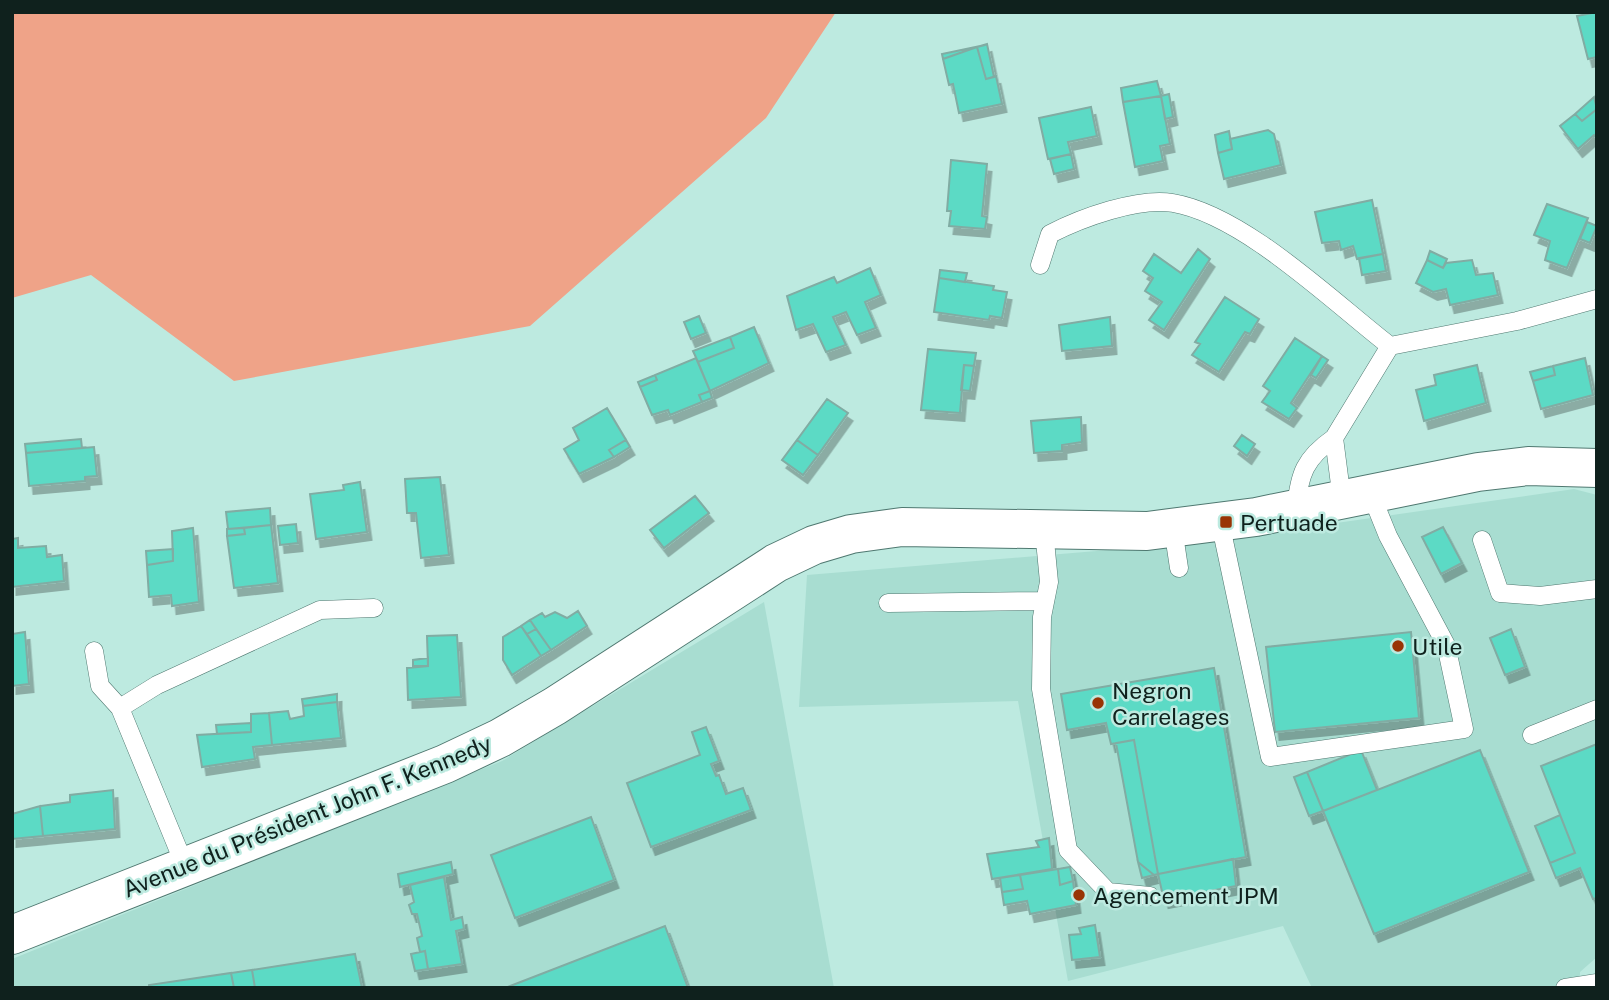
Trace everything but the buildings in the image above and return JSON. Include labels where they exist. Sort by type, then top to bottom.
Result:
[{"type":"main road","name":"Avenue du Président John F. Kennedy","points":[[12,935],[445,764],[500,738],[776,563],[814,545],[851,534],[902,527],[1147,531],[1220,522],[1516,468],[1574,465],[1597,468]]},
{"type":"lane","points":[[1040,265],[1050,234],[1073,222],[1119,207],[1172,202],[1211,216],[1269,250],[1390,346]]},
{"type":"lane","points":[[1296,509],[1298,480],[1315,452],[1334,438],[1390,346],[1517,321],[1597,299]]},
{"type":"lane","points":[[1220,522],[1270,757],[1464,729],[1447,645],[1388,536],[1356,497],[1334,438]]},
{"type":"lane","points":[[1173,528],[1179,568]]},
{"type":"lane","points":[[1044,530],[1049,582],[1045,601],[1041,690],[1068,850],[1108,892],[1150,896]]},
{"type":"lane","points":[[1482,540],[1500,593],[1540,596],[1597,589]]},
{"type":"lane","points":[[888,603],[1045,601]]},
{"type":"lane","points":[[120,708],[157,685],[320,610],[373,608]]},
{"type":"lane","points":[[94,650],[100,686],[120,708],[186,866]]},
{"type":"lane","points":[[1532,735],[1597,709]]},
{"type":"lane","points":[[1565,988],[1597,983]]},
{"type":"shaded area","points":[[12,12],[836,12],[766,118],[530,326],[234,381],[91,275],[12,298]]},
{"type":"shaded area","points":[[1574,489],[1597,495],[1597,957],[1580,972],[1580,988],[1312,988],[1283,926],[1068,981],[1018,701],[799,707],[807,575],[1204,542]]},
{"type":"shaded area","points":[[764,602],[834,988],[12,988],[12,959],[502,761]]},
{"type":"place","name":"Pertuade","points":[[1226,522]]},
{"type":"place","name":"Utile","points":[[1398,646]]},
{"type":"place","name":"Negron Carrelages","points":[[1098,703]]},
{"type":"place","name":"Agencement JPM","points":[[1079,895]]}]
